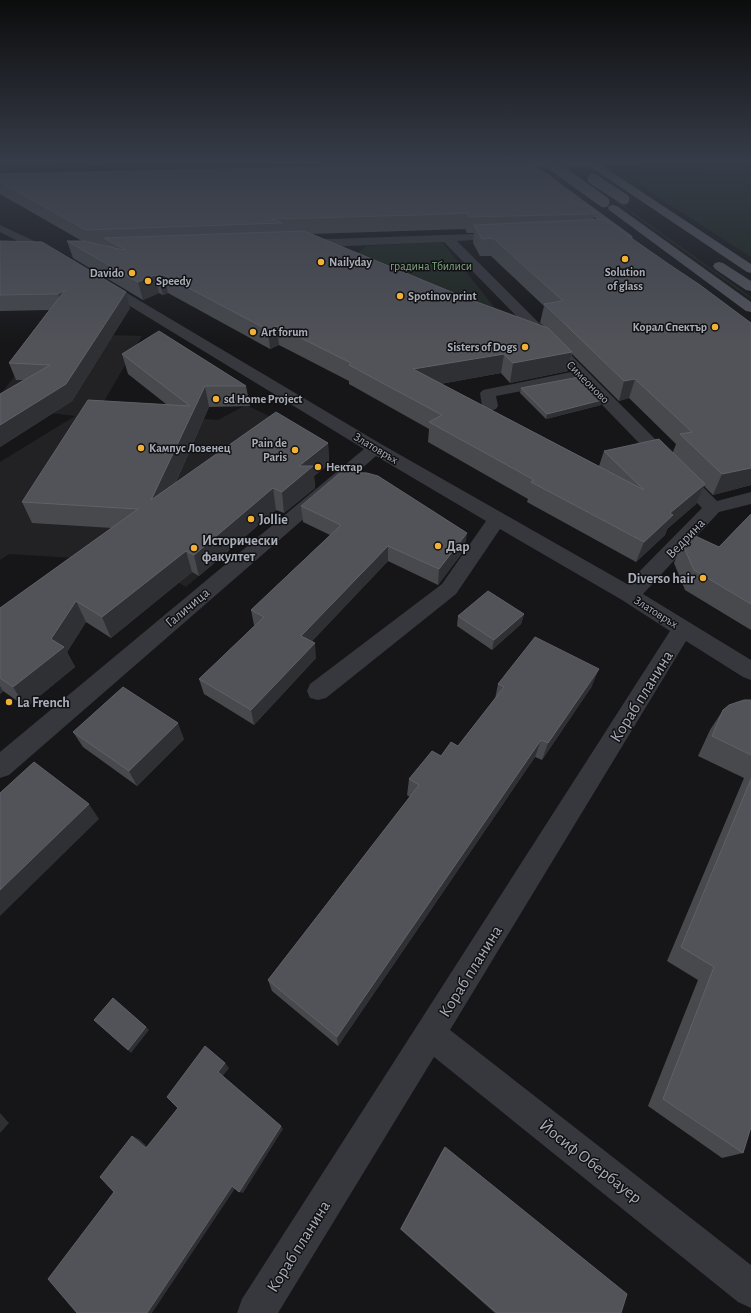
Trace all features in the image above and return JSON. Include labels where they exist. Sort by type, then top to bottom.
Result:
[{"type":"main road","points":[[605,222],[636,244]]},
{"type":"main road","points":[[632,222],[751,308]]},
{"type":"main road","points":[[681,222],[751,269]]},
{"type":"main road","points":[[708,258],[751,287]]},
{"type":"street","points":[[0,228],[63,257]]},
{"type":"street","points":[[290,244],[517,236]]},
{"type":"street","name":"Симеоново","points":[[447,238],[713,508]]},
{"type":"street","points":[[306,244],[335,256]]},
{"type":"street","name":"Златовръх","points":[[90,276],[375,448],[629,595],[751,671]]},
{"type":"street","points":[[523,334],[552,346]]},
{"type":"street","points":[[490,406],[488,393],[581,375]]},
{"type":"street","name":"Галичица","points":[[0,767],[375,448]]},
{"type":"street","name":"Ведрина","points":[[629,595],[713,508],[751,498]]},
{"type":"street","points":[[318,691],[449,589],[497,519]]},
{"type":"street","name":"Кораб планина","points":[[256,1313],[683,629]]},
{"type":"street","name":"Йосиф Обербауер","points":[[430,1034],[751,1289]]},
{"type":"shaded area","name":"Кампус Лозенец","points":[[48,333],[142,336],[99,410],[218,420],[246,405],[290,426],[199,508],[250,532],[186,587],[127,553],[73,558],[9,554],[0,560],[0,462],[75,416],[0,407],[0,395]]},
{"type":"green space","points":[[644,222],[647,222],[751,297],[751,299]]},
{"type":"green space","points":[[697,222],[751,222],[751,257]]},
{"type":"green space","name":"градина Тбилиси","points":[[442,242],[499,313],[351,259],[366,246]]},
{"type":"building","points":[[72,222],[282,223],[86,230]]},
{"type":"building","points":[[533,222],[609,222],[700,285],[751,323],[751,468],[722,474],[680,434],[692,432],[635,379],[624,381],[544,304],[563,301],[493,238],[482,239],[474,225]]},
{"type":"building","points":[[304,231],[466,298],[548,328],[572,352],[513,363],[504,354],[413,369],[644,490],[604,451],[659,439],[705,484],[670,513],[673,515],[644,542],[531,482],[534,480],[429,422],[442,415],[349,365],[351,363],[277,326],[268,330],[164,275],[158,277],[155,275],[138,282],[67,241],[84,241],[123,250],[124,249],[104,238]]},
{"type":"building","points":[[0,241],[42,242],[126,292],[66,384],[0,425],[0,394],[50,365],[9,363],[65,290],[58,294],[0,295]]},
{"type":"building","points":[[159,331],[246,386],[205,386],[151,500],[276,412],[328,443],[299,466],[313,466],[282,492],[273,488],[194,555],[186,551],[102,617],[76,601],[51,639],[64,647],[13,687],[0,678],[0,608],[138,509],[22,502],[88,400],[190,406],[122,354]]},
{"type":"building","points":[[579,377],[602,400],[547,414],[521,388]]},
{"type":"building","points":[[341,472],[367,473],[378,476],[467,533],[439,569],[388,546],[301,636],[315,643],[251,710],[199,679],[264,617],[251,610],[341,525],[301,506]]},
{"type":"building","points":[[751,514],[751,604],[694,570],[682,543],[691,534],[719,547]]},
{"type":"building","points":[[488,591],[524,614],[494,640],[458,616]]},
{"type":"building","points":[[535,637],[599,669],[548,743],[541,740],[337,1037],[268,980],[419,785],[409,779],[432,751],[441,756],[451,742],[458,746],[504,687],[498,684]]},
{"type":"building","points":[[123,687],[178,723],[129,771],[73,732]]},
{"type":"building","points":[[744,700],[751,700],[751,755],[712,736],[723,710],[729,705]]},
{"type":"building","points":[[34,762],[89,804],[0,890],[0,793]]},
{"type":"building","points":[[751,779],[751,1127],[743,1153],[663,1099],[714,967],[681,947]]},
{"type":"building","points":[[113,998],[146,1027],[128,1050],[94,1020]]},
{"type":"building","points":[[205,1046],[225,1063],[218,1072],[281,1126],[239,1192],[232,1186],[147,1313],[77,1313],[48,1279],[114,1192],[100,1177],[132,1136],[146,1148],[178,1108],[167,1097]]},
{"type":"building","points":[[445,1147],[627,1294],[621,1313],[497,1313],[401,1229]]},
{"type":"place","name":"Solution of glass","points":[[625,259]]},
{"type":"place","name":"Nailyday","points":[[321,262]]},
{"type":"place","name":"Davido","points":[[132,273]]},
{"type":"place","name":"Speedy","points":[[148,281]]},
{"type":"place","name":"Spotinov print","points":[[400,296]]},
{"type":"place","name":"Корал Спектър","points":[[715,327]]},
{"type":"place","name":"Art forum","points":[[253,332]]},
{"type":"place","name":"Sisters of Dogs","points":[[525,347]]},
{"type":"place","name":"sd Home Project","points":[[216,399]]},
{"type":"place","name":"Кампус Лозенец","points":[[141,448]]},
{"type":"place","name":"Pain de Paris","points":[[295,450]]},
{"type":"place","name":"Нектар","points":[[318,467]]},
{"type":"place","name":"Jollie","points":[[251,519]]},
{"type":"place","name":"Дар","points":[[438,546]]},
{"type":"place","name":"Исторически факултет","points":[[194,548]]},
{"type":"place","name":"Diverso hair","points":[[703,578]]},
{"type":"place","name":"La French","points":[[9,702]]}]
